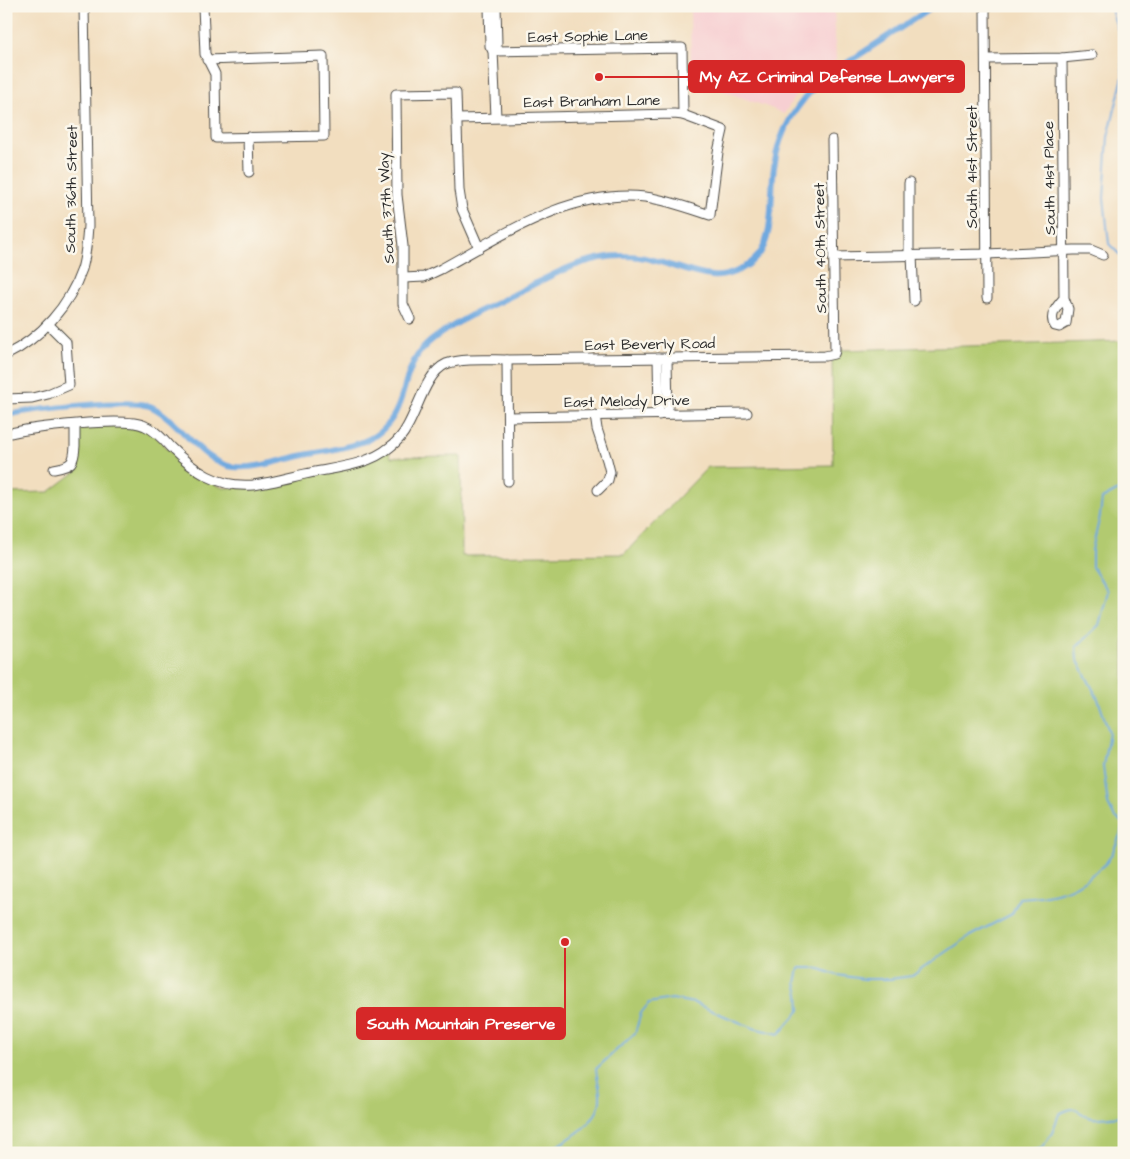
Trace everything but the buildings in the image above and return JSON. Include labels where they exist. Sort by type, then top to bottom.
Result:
[{"type":"street","name":"South 36th Street","points":[[49,324],[75,286],[86,251],[88,226],[84,6]]},
{"type":"street","points":[[203,6],[205,54],[207,60],[215,74],[216,138],[324,136],[323,56],[207,60]]},
{"type":"street","points":[[489,6],[497,44],[494,51],[496,117]]},
{"type":"street","points":[[493,26],[496,6]]},
{"type":"street","name":"South 41st Street","points":[[985,6],[987,298]]},
{"type":"street","name":"East Sophie Lane","points":[[494,51],[682,48],[683,116]]},
{"type":"street","points":[[986,59],[1062,58],[1092,55]]},
{"type":"street","name":"South 41st Place","points":[[1062,58],[1064,298]]},
{"type":"street","name":"South 37th Way","points":[[410,319],[403,304],[403,246],[396,195],[396,94],[456,93],[457,119]]},
{"type":"street","name":"East Branham Lane","points":[[457,119],[674,114],[724,130],[718,152],[710,215],[674,203],[644,197],[613,197],[574,203],[538,216],[479,248]]},
{"type":"street","points":[[404,278],[424,277],[479,248],[462,209],[460,199],[457,119]]},
{"type":"street","points":[[248,137],[249,172]]},
{"type":"street","name":"South 40th Street","points":[[832,140],[836,351],[834,354]]},
{"type":"street","points":[[909,183],[914,301]]},
{"type":"street","points":[[834,257],[1092,250],[1103,255]]},
{"type":"street","points":[[6,355],[31,340],[49,324],[66,342],[69,385],[48,394],[32,398],[6,399]]},
{"type":"street","name":"East Beverly Road","points":[[6,434],[75,425],[126,421],[144,425],[153,430],[194,469],[205,476],[225,483],[254,485],[341,466],[376,456],[389,448],[407,428],[433,374],[447,364],[467,361],[825,356],[834,354]]},
{"type":"street","points":[[662,358],[664,414]]},
{"type":"street","points":[[506,360],[508,481]]},
{"type":"street","name":"East Melody Drive","points":[[508,417],[747,413]]},
{"type":"street","points":[[595,415],[597,429],[610,472],[608,480],[598,490]]},
{"type":"street","points":[[54,469],[65,467],[72,463],[74,458],[75,425]]},
{"type":"shaded area","points":[[690,6],[834,6],[836,60],[810,78],[797,93],[784,114],[691,79]]},
{"type":"green space","points":[[1124,341],[1124,1153],[6,1153],[6,660],[8,583],[6,582],[6,437],[7,493],[49,492],[78,470],[77,432],[79,427],[129,424],[151,432],[201,478],[223,488],[254,487],[389,451],[391,457],[461,456],[462,556],[624,554],[708,467],[833,465],[832,357],[836,357],[842,350]]},
{"type":"waterway","points":[[6,415],[81,405],[141,404],[152,407],[167,417],[210,457],[234,467],[267,464],[365,441],[381,431],[392,418],[401,400],[414,362],[429,342],[466,318],[568,268],[596,259],[626,256],[648,259],[690,272],[712,276],[730,274],[748,265],[763,249],[767,238],[776,154],[785,129],[798,107],[824,78],[934,6]]},
{"type":"waterway","points":[[1112,6],[1112,13],[1122,41],[1123,77],[1108,137],[1104,198],[1109,244],[1124,259]]},
{"type":"waterway","points":[[544,1153],[579,1132],[594,1117],[600,1100],[596,1069],[635,1033],[641,1013],[649,1003],[672,999],[694,1003],[753,1028],[779,1034],[800,1010],[796,983],[799,968],[817,968],[837,975],[864,979],[890,979],[912,976],[968,937],[1012,914],[1019,898],[1040,896],[1068,889],[1085,880],[1105,864],[1114,849],[1124,824],[1114,816],[1108,804],[1103,766],[1109,732],[1098,699],[1077,659],[1076,647],[1099,625],[1108,591],[1092,567],[1092,550],[1102,499],[1124,487]]},
{"type":"waterway","points":[[1027,1153],[1042,1147],[1052,1133],[1059,1114],[1071,1109],[1078,1110],[1092,1118],[1124,1116]]},
{"type":"place","name":"My AZ Criminal Defense Lawyers","points":[[599,77]]},
{"type":"place","name":"South Mountain Preserve","points":[[565,942]]}]
